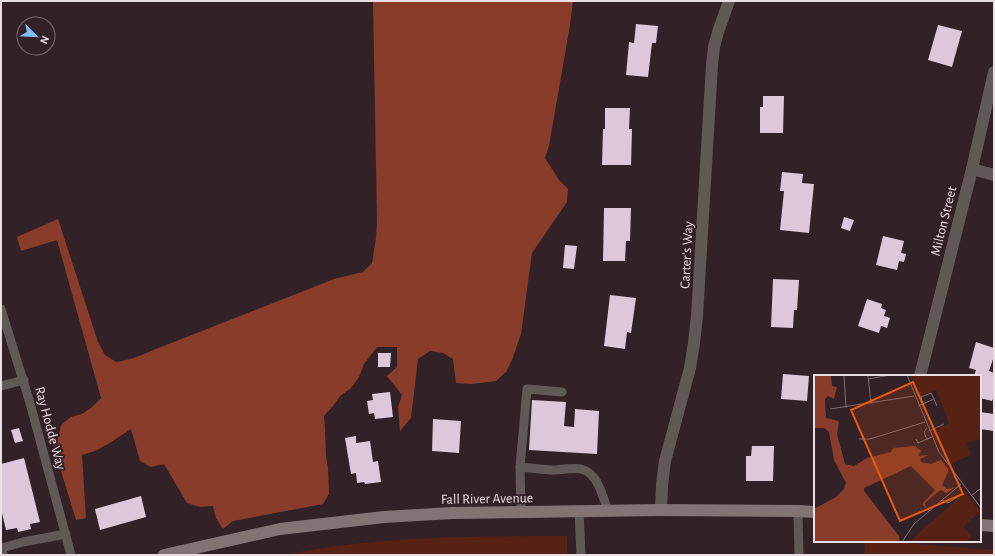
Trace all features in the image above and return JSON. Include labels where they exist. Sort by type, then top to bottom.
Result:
[{"type":"main road","name":"Fall River Avenue","points":[[164,555],[280,529],[384,517],[452,513],[661,510],[814,512]]},
{"type":"main road","points":[[981,525],[994,526]]},
{"type":"street","name":"Carter's Way","points":[[661,510],[665,462],[690,368],[694,343],[697,316],[712,65],[714,47],[729,1]]},
{"type":"street","name":"Milton Street","points":[[920,375],[972,169],[994,72]]},
{"type":"street","points":[[972,169],[994,175]]},
{"type":"lane","name":"Ray Hodde Way","points":[[1,308],[24,380],[71,555]]},
{"type":"lane","points":[[1,386],[24,380]]},
{"type":"lane","points":[[521,512],[520,467],[527,389],[562,392]]},
{"type":"lane","points":[[520,467],[555,470],[576,468],[586,471],[595,480],[608,511]]},
{"type":"lane","points":[[580,511],[581,555]]},
{"type":"lane","points":[[798,511],[799,555]]},
{"type":"lane","points":[[2,549],[23,542],[66,534]]},
{"type":"shaded area","points":[[373,1],[573,1],[549,146],[545,158],[559,180],[568,189],[567,202],[532,253],[521,334],[506,372],[496,381],[471,384],[456,383],[453,359],[443,353],[430,351],[418,359],[411,418],[400,431],[398,407],[402,395],[387,376],[397,367],[397,347],[377,347],[364,364],[359,377],[351,388],[340,396],[324,416],[329,494],[323,504],[233,521],[223,529],[216,518],[213,506],[200,507],[187,503],[164,464],[151,467],[140,461],[131,429],[95,451],[82,455],[86,518],[76,520],[55,451],[61,425],[71,417],[82,414],[101,398],[57,240],[21,251],[17,237],[58,219],[98,342],[105,355],[116,362],[142,355],[334,279],[363,272],[372,263],[377,222]]},
{"type":"shaded area","points":[[567,536],[567,555],[283,555],[353,544],[424,538]]},
{"type":"shaded area","points":[[865,542],[891,542],[994,550],[994,555],[864,555]]},
{"type":"building","points":[[636,24],[658,26],[656,43],[652,43],[648,77],[626,75],[629,42],[634,43]]},
{"type":"building","points":[[938,25],[962,31],[952,67],[928,60]]},
{"type":"building","points":[[763,96],[784,96],[783,133],[760,133],[760,107],[763,107]]},
{"type":"building","points":[[605,108],[630,108],[629,129],[632,129],[631,165],[602,165]]},
{"type":"building","points":[[782,172],[803,174],[802,183],[814,184],[809,233],[780,230],[784,191],[780,191]]},
{"type":"building","points":[[604,208],[631,208],[630,241],[626,241],[625,261],[603,261]]},
{"type":"building","points":[[844,217],[854,220],[850,231],[841,228]]},
{"type":"building","points":[[883,236],[904,241],[901,253],[906,254],[904,262],[899,261],[897,270],[876,265]]},
{"type":"building","points":[[565,245],[577,246],[574,269],[563,268]]},
{"type":"building","points":[[773,279],[799,280],[797,310],[794,310],[793,328],[771,327]]},
{"type":"building","points":[[610,295],[636,298],[631,333],[627,332],[625,349],[604,346]]},
{"type":"building","points":[[867,299],[882,304],[881,308],[886,310],[884,316],[890,318],[887,328],[881,326],[879,333],[858,326]]},
{"type":"building","points":[[976,342],[994,348],[994,356],[989,371],[994,373],[994,396],[992,401],[981,398],[981,375],[974,375],[976,370],[969,368]]},
{"type":"building","points":[[378,353],[391,353],[390,367],[378,367]]},
{"type":"building","points":[[783,374],[809,376],[807,401],[781,399]]},
{"type":"building","points":[[390,392],[393,417],[375,419],[374,413],[369,414],[367,401],[373,400],[372,394]]},
{"type":"building","points":[[532,400],[566,402],[564,426],[574,427],[575,409],[599,411],[597,454],[529,450]]},
{"type":"building","points":[[981,412],[994,414],[994,431],[981,429]]},
{"type":"building","points":[[433,419],[461,421],[459,453],[432,451]]},
{"type":"building","points":[[19,428],[23,441],[15,443],[11,430]]},
{"type":"building","points":[[356,436],[356,443],[370,441],[373,462],[378,461],[381,482],[365,484],[364,482],[357,483],[356,473],[351,474],[345,438]]},
{"type":"building","points":[[752,446],[774,446],[773,481],[746,481],[746,456],[751,456]]},
{"type":"building","points":[[24,458],[40,522],[30,524],[31,529],[18,532],[17,528],[6,530],[1,509],[1,464]]},
{"type":"building","points":[[141,496],[146,517],[100,530],[95,509]]}]
